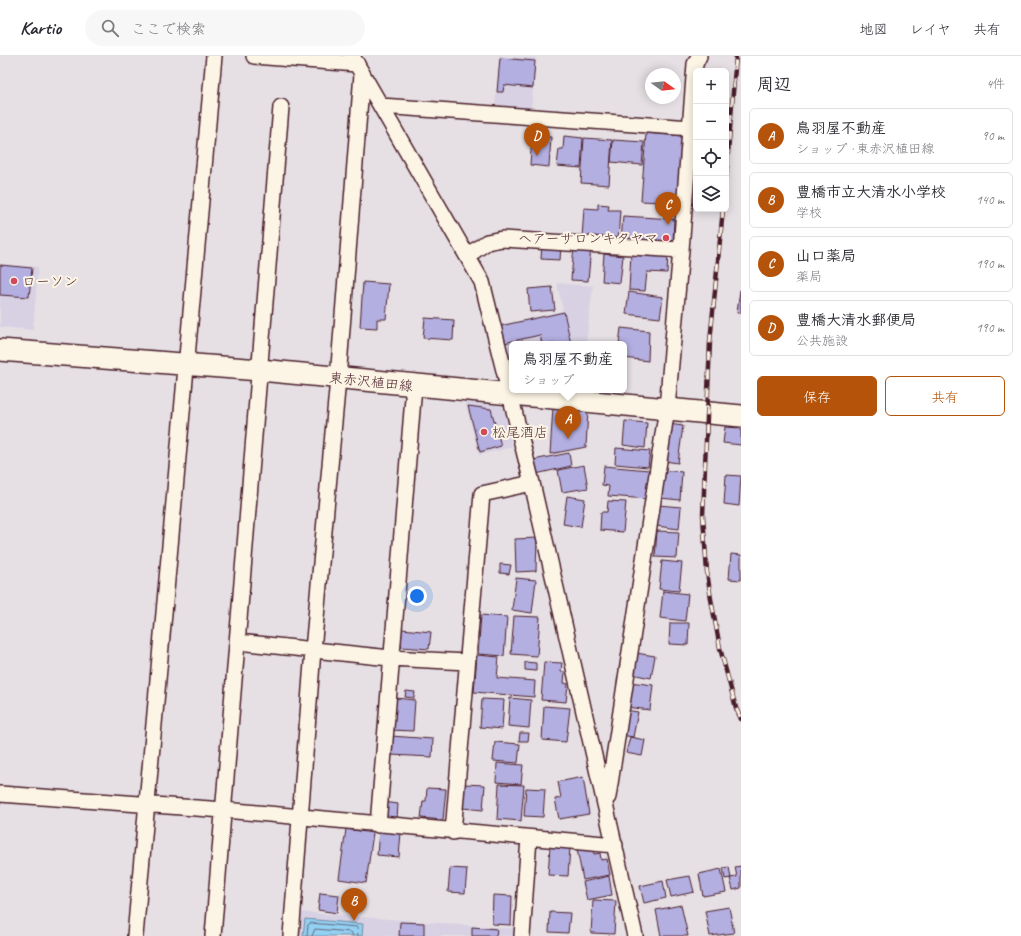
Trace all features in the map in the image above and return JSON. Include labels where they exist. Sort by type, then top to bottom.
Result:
[{"type":"main road","name":"東赤沢植田線","points":[[0,350],[260,370],[510,396],[667,408],[741,416]]},
{"type":"street","points":[[134,936],[214,56]]},
{"type":"street","points":[[254,56],[357,65]]},
{"type":"street","points":[[606,806],[667,408],[691,128],[695,64],[699,56]]},
{"type":"street","points":[[357,65],[482,282],[509,392]]},
{"type":"street","points":[[291,936],[313,650],[338,379],[357,65]]},
{"type":"street","points":[[381,106],[691,128]]},
{"type":"street","points":[[213,936],[281,107]]},
{"type":"street","points":[[468,256],[487,242],[502,239],[681,250]]},
{"type":"street","points":[[378,825],[390,658],[414,386]]},
{"type":"street","points":[[509,393],[532,483],[635,936]]},
{"type":"street","points":[[453,832],[482,494],[532,483]]},
{"type":"street","points":[[238,642],[390,658],[467,662]]},
{"type":"street","points":[[0,794],[224,810],[453,832],[615,845]]},
{"type":"street","points":[[522,936],[529,838]]},
{"type":"shaded area","points":[[499,56],[536,58],[531,109],[495,106]]},
{"type":"shaded area","points":[[0,264],[38,267],[33,330],[0,327]]},
{"type":"shaded area","points":[[557,283],[593,286],[586,341],[509,341],[509,369],[499,325],[563,311]]},
{"type":"shaded area","points":[[465,402],[503,406],[512,447],[479,455]]},
{"type":"shaded area","points":[[299,912],[518,929],[517,936],[297,936]]},
{"type":"water","points":[[305,919],[363,924],[362,936],[303,936]]},
{"type":"building","points":[[500,58],[535,61],[533,88],[504,85],[503,92],[497,92]]},
{"type":"building","points":[[646,133],[682,136],[678,203],[641,201]]},
{"type":"building","points":[[532,136],[551,137],[549,167],[530,165]]},
{"type":"building","points":[[564,136],[583,138],[581,168],[557,166],[559,149],[563,149]]},
{"type":"building","points":[[584,138],[612,140],[609,185],[581,183]]},
{"type":"building","points":[[613,140],[644,142],[642,165],[611,162]]},
{"type":"building","points":[[598,204],[609,205],[608,210],[620,210],[618,241],[582,238],[584,208],[598,209]]},
{"type":"building","points":[[623,216],[674,219],[673,244],[621,241]]},
{"type":"building","points":[[542,244],[561,245],[560,260],[541,259]]},
{"type":"building","points":[[574,246],[591,247],[588,281],[571,280]]},
{"type":"building","points":[[631,252],[668,254],[667,273],[647,272],[645,291],[629,290]]},
{"type":"building","points":[[604,254],[623,256],[620,283],[602,281]]},
{"type":"building","points":[[0,265],[32,268],[29,297],[0,295]]},
{"type":"building","points":[[363,282],[389,284],[386,319],[377,319],[377,328],[360,327]]},
{"type":"building","points":[[552,287],[555,310],[530,312],[528,289]]},
{"type":"building","points":[[740,290],[741,313],[737,313]]},
{"type":"building","points":[[629,292],[663,297],[660,318],[626,314]]},
{"type":"building","points":[[564,312],[570,341],[541,341],[540,335],[504,343],[500,326]]},
{"type":"building","points":[[425,318],[454,320],[453,340],[423,338]]},
{"type":"building","points":[[621,328],[649,331],[648,361],[627,358],[627,341],[619,341]]},
{"type":"building","points":[[468,406],[491,409],[501,446],[480,452]]},
{"type":"building","points":[[553,407],[588,410],[586,447],[550,454]]},
{"type":"building","points":[[625,421],[647,423],[645,448],[623,445]]},
{"type":"building","points":[[669,424],[683,426],[678,463],[664,461]]},
{"type":"building","points":[[725,427],[741,428],[741,445],[723,443]]},
{"type":"building","points":[[616,448],[650,451],[648,467],[615,464]]},
{"type":"building","points":[[569,453],[571,466],[536,474],[533,460]]},
{"type":"building","points":[[584,465],[588,488],[562,492],[558,470]]},
{"type":"building","points":[[604,466],[649,470],[647,499],[608,496],[609,486],[602,485]]},
{"type":"building","points":[[663,470],[682,472],[680,500],[660,498]]},
{"type":"building","points":[[726,475],[741,476],[739,506],[724,504]]},
{"type":"building","points":[[567,496],[585,499],[581,527],[563,524]]},
{"type":"building","points":[[608,501],[626,502],[623,532],[600,530],[601,512],[607,512]]},
{"type":"building","points":[[658,505],[681,507],[679,529],[656,526]]},
{"type":"building","points":[[657,531],[679,532],[677,558],[655,557]]},
{"type":"building","points":[[537,538],[536,571],[516,572],[515,539]]},
{"type":"building","points":[[731,554],[741,555],[741,580],[729,579]]},
{"type":"building","points":[[662,561],[682,563],[679,591],[659,589]]},
{"type":"building","points":[[500,564],[511,565],[509,574],[500,573]]},
{"type":"building","points":[[516,578],[536,580],[532,613],[512,610]]},
{"type":"building","points":[[663,591],[688,594],[685,621],[660,618]]},
{"type":"building","points":[[481,615],[507,617],[504,656],[478,654]]},
{"type":"building","points":[[514,616],[540,617],[537,656],[511,654]]},
{"type":"building","points":[[670,623],[689,623],[688,645],[669,644]]},
{"type":"building","points":[[402,629],[431,632],[429,649],[401,647]]},
{"type":"building","points":[[636,653],[655,656],[651,678],[632,674]]},
{"type":"building","points":[[477,655],[499,657],[497,678],[535,681],[534,697],[474,692]]},
{"type":"building","points":[[525,662],[536,663],[536,671],[525,670]]},
{"type":"building","points":[[544,662],[562,663],[561,672],[565,672],[564,683],[568,684],[566,702],[541,700]]},
{"type":"building","points":[[630,682],[653,685],[650,710],[626,707]]},
{"type":"building","points":[[406,691],[415,692],[414,698],[405,697]]},
{"type":"building","points":[[396,698],[415,700],[413,731],[390,730],[391,712],[395,712]]},
{"type":"building","points":[[510,698],[531,700],[529,728],[508,726]]},
{"type":"building","points":[[482,699],[504,700],[502,729],[480,727]]},
{"type":"building","points":[[544,706],[570,708],[566,742],[542,740]]},
{"type":"building","points":[[625,710],[638,712],[633,737],[621,735]]},
{"type":"building","points":[[520,733],[529,733],[528,741],[519,741]]},
{"type":"building","points":[[391,736],[433,739],[432,757],[390,755]]},
{"type":"building","points":[[630,737],[645,740],[642,756],[626,753]]},
{"type":"building","points":[[495,742],[520,744],[518,763],[493,761]]},
{"type":"building","points":[[497,763],[523,765],[521,784],[496,782]]},
{"type":"building","points":[[583,777],[589,814],[559,819],[555,799],[561,798],[558,782]]},
{"type":"building","points":[[464,784],[485,785],[483,810],[463,808]]},
{"type":"building","points":[[499,784],[524,785],[521,821],[497,819]]},
{"type":"building","points":[[427,788],[446,789],[443,820],[421,818],[423,801],[426,801]]},
{"type":"building","points":[[526,788],[545,789],[543,817],[524,816]]},
{"type":"building","points":[[384,802],[398,804],[397,819],[382,818]]},
{"type":"building","points":[[346,829],[373,833],[366,883],[339,879]]},
{"type":"building","points":[[379,830],[401,832],[399,857],[377,855]]},
{"type":"building","points":[[550,846],[570,847],[568,876],[548,875]]},
{"type":"building","points":[[592,846],[594,854],[600,853],[601,860],[607,859],[610,875],[583,880],[577,849]]},
{"type":"building","points":[[741,866],[741,888],[733,890],[730,878],[737,877],[735,867]]},
{"type":"building","points":[[729,867],[731,878],[725,879],[723,868]]},
{"type":"building","points":[[450,868],[467,869],[465,893],[448,892]]},
{"type":"building","points":[[721,869],[726,892],[703,896],[699,874]]},
{"type":"building","points":[[609,876],[612,895],[587,900],[583,882]]},
{"type":"building","points":[[690,876],[694,892],[671,897],[667,880]]},
{"type":"building","points":[[663,881],[666,898],[644,903],[640,886]]},
{"type":"building","points":[[320,893],[339,895],[337,913],[318,910]]},
{"type":"building","points":[[493,895],[512,896],[511,925],[492,924]]},
{"type":"building","points":[[593,900],[616,901],[614,934],[591,933]]},
{"type":"building","points":[[681,905],[688,936],[661,936],[656,910]]},
{"type":"building","points":[[729,907],[734,933],[710,936],[705,911]]},
{"type":"building","points":[[550,912],[570,913],[568,933],[549,932]]},
{"type":"building","points":[[400,922],[424,923],[424,936],[399,936]]},
{"type":"building","points":[[472,927],[497,929],[496,936],[472,936]]},
{"type":"railway","points":[[726,176],[736,56]]},
{"type":"railway","points":[[723,212],[710,342],[703,516],[707,572],[720,648],[736,708],[741,719]]},
{"type":"place","name":"豊橋大清水郵便局","points":[[537,156]]},
{"type":"place","name":"山口薬局","points":[[668,225]]},
{"type":"place","name":"ヘアーサロンキタヤマ","points":[[666,238]]},
{"type":"place","name":"ローソン","points":[[14,281]]},
{"type":"place","name":"松尾酒店","points":[[484,432]]},
{"type":"place","name":"鳥羽屋不動産","points":[[568,439]]},
{"type":"place","name":"豊橋市立大清水小学校","points":[[354,921]]}]
